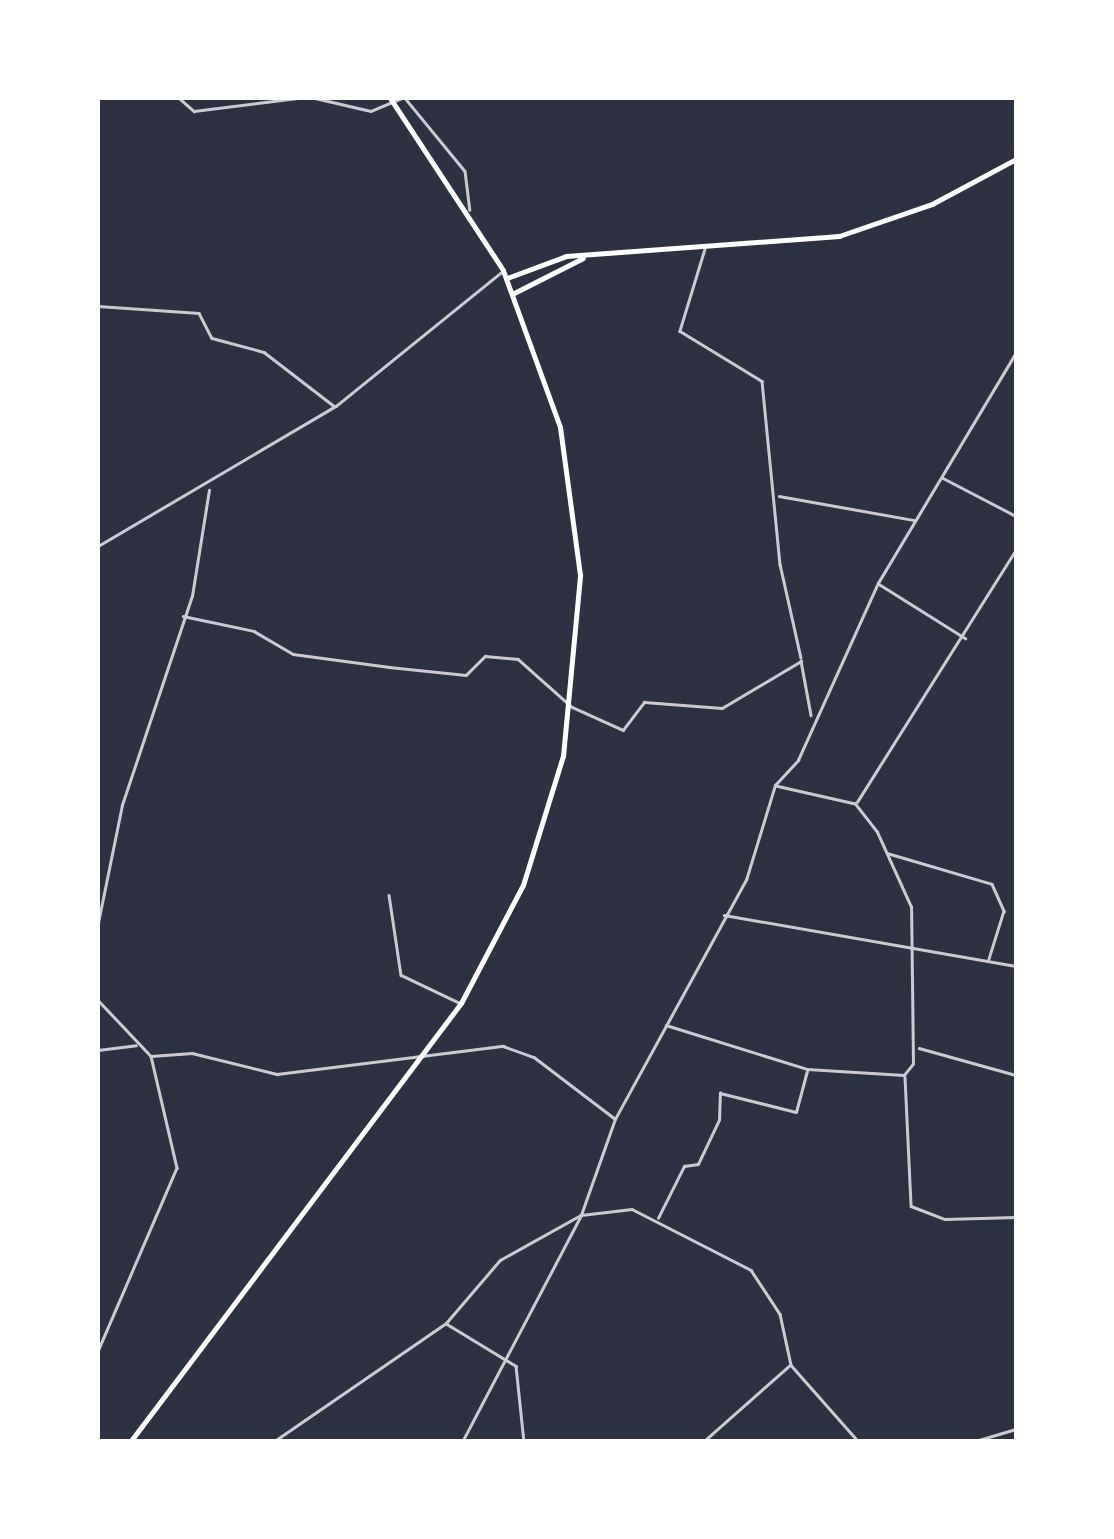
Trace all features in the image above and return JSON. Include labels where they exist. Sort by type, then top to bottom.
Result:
[{"type":"highway","points":[[130,1442],[430,1051],[461,1003],[538,844],[572,707],[580,574],[570,474],[507,278],[470,210],[392,100]]},
{"type":"highway","points":[[507,278],[586,256],[804,243],[887,222],[1016,159]]},
{"type":"highway","points":[[514,293],[586,256]]},
{"type":"street","points":[[179,98],[202,111],[234,99],[262,106],[297,98]]},
{"type":"street","points":[[315,98],[364,111],[403,98],[465,171],[470,210]]},
{"type":"street","points":[[705,249],[680,331],[762,381],[778,496],[780,564],[812,718]]},
{"type":"street","points":[[98,546],[209,486],[336,406],[503,270]]},
{"type":"street","points":[[98,306],[199,313],[212,338],[264,352],[336,406]]},
{"type":"street","points":[[462,1442],[581,1215],[615,1119],[721,915],[746,880],[775,786],[798,760],[812,718],[878,583],[1016,352]]},
{"type":"street","points":[[942,478],[1016,516]]},
{"type":"street","points":[[98,923],[122,805],[184,616],[209,486]]},
{"type":"street","points":[[778,496],[917,520]]},
{"type":"street","points":[[855,804],[967,638],[1016,550]]},
{"type":"street","points":[[878,583],[967,638]]},
{"type":"street","points":[[184,616],[254,632],[293,654],[389,667],[466,674],[485,656],[518,658],[572,707],[623,730],[644,702],[722,708],[802,660]]},
{"type":"street","points":[[775,786],[855,804],[886,853],[911,908],[917,1048],[904,1075],[912,1206],[945,1219],[1016,1216]]},
{"type":"street","points":[[886,853],[992,884],[1004,911],[989,959]]},
{"type":"street","points":[[389,896],[401,976],[461,1003]]},
{"type":"street","points":[[721,915],[1016,966]]},
{"type":"street","points":[[98,1000],[151,1056],[175,1178],[98,1351]]},
{"type":"street","points":[[664,1025],[807,1069],[904,1075]]},
{"type":"street","points":[[98,1050],[139,1044]]},
{"type":"street","points":[[917,1048],[1016,1074]]},
{"type":"street","points":[[151,1056],[192,1052],[278,1074],[430,1051],[516,1049],[615,1119]]},
{"type":"street","points":[[657,1220],[684,1166],[698,1164],[720,1120],[720,1094],[796,1112],[807,1069]]},
{"type":"street","points":[[273,1442],[446,1323],[500,1260],[581,1215],[642,1210],[751,1270],[780,1314],[790,1365],[858,1442]]},
{"type":"street","points":[[446,1323],[507,1360],[524,1393],[524,1442]]},
{"type":"street","points":[[703,1442],[790,1365]]},
{"type":"street","points":[[972,1442],[1016,1429]]}]
